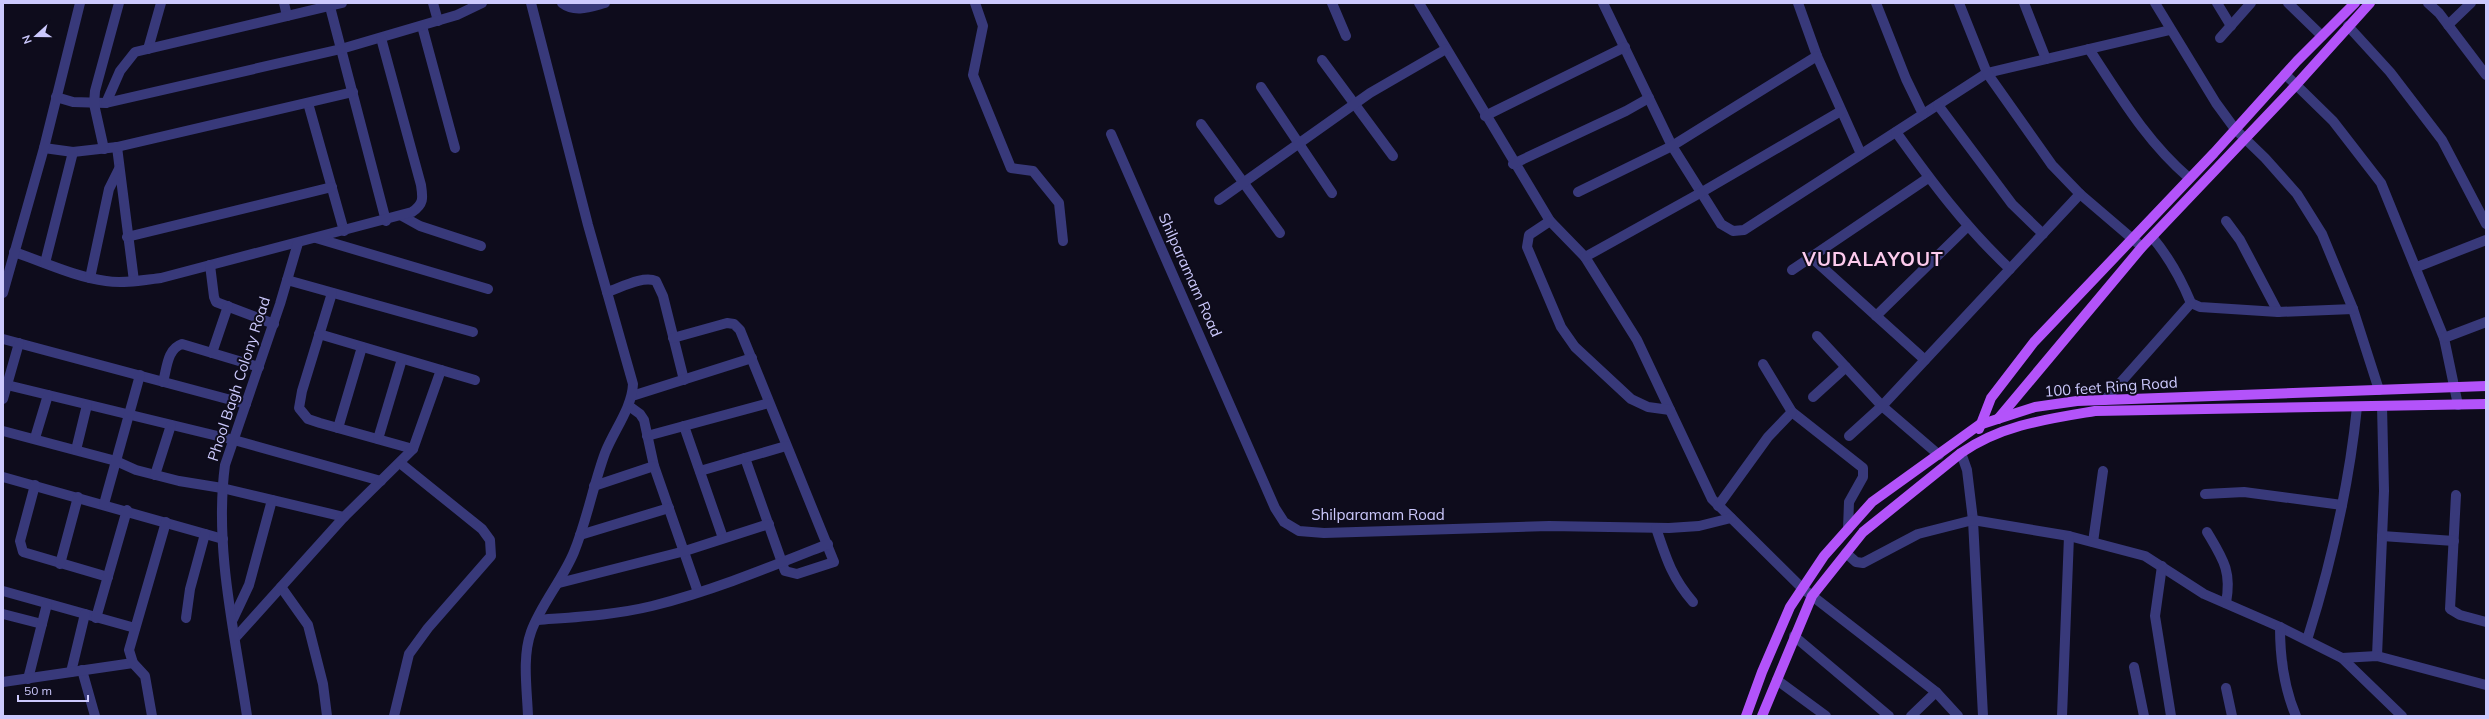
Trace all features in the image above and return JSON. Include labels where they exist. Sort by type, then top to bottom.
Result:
[{"type":"main road","points":[[1978,441],[1979,425],[1991,398],[2034,342],[2285,74],[2355,3]]},
{"type":"main road","points":[[1995,434],[1998,418],[2142,247],[2245,140],[2370,3]]},
{"type":"main road","name":"100 feet Ring Road","points":[[1746,716],[1771,650],[1790,607],[1824,556],[1872,502],[1979,425],[2035,407],[2077,401],[2486,386]]},
{"type":"main road","name":"100 feet Ring Road","points":[[1762,716],[1794,636],[1812,596],[1863,532],[1960,453],[1978,441],[2035,420],[2095,411],[2486,404]]},
{"type":"street","points":[[3,293],[44,148],[80,3]]},
{"type":"street","points":[[104,149],[94,104],[95,91],[119,3]]},
{"type":"street","points":[[148,48],[161,3]]},
{"type":"street","points":[[284,3],[287,16]]},
{"type":"street","points":[[106,103],[126,60],[135,52],[342,3]]},
{"type":"street","points":[[433,3],[438,21]]},
{"type":"street","points":[[56,97],[73,102],[94,104],[106,103],[341,49],[438,21],[482,3]]},
{"type":"street","points":[[528,716],[527,644],[538,620],[559,583],[580,535],[594,486],[614,431],[631,401],[633,384],[588,224],[531,3]]},
{"type":"street","points":[[562,3],[571,9],[578,9],[604,3]]},
{"type":"street","points":[[974,3],[984,26],[973,76],[977,90],[992,118],[1011,168],[1033,171],[1059,203],[1063,241]]},
{"type":"street","points":[[1332,3],[1346,36]]},
{"type":"street","points":[[1419,3],[1513,164],[1550,221],[1585,257],[1637,340],[1712,499],[1802,588],[1936,692],[1958,716]]},
{"type":"street","points":[[1604,3],[1672,146],[1721,224],[1728,230],[1739,232],[1987,73],[2170,30]]},
{"type":"street","points":[[1798,3],[1817,56],[1861,154]]},
{"type":"street","points":[[1876,3],[1906,79],[1923,114]]},
{"type":"street","points":[[1959,3],[1987,73],[2052,165],[2080,194],[2142,247]]},
{"type":"street","points":[[2026,3],[2046,59]]},
{"type":"street","points":[[2155,3],[2170,30],[2216,103],[2235,129],[2265,158],[2296,194],[2322,234],[2353,309],[2379,390]]},
{"type":"street","points":[[2217,3],[2231,26]]},
{"type":"street","points":[[2220,38],[2251,3]]},
{"type":"street","points":[[2288,3],[2322,36]]},
{"type":"street","points":[[2428,3],[2448,25],[2486,75]]},
{"type":"street","points":[[2448,25],[2471,3]]},
{"type":"street","points":[[330,5],[386,221]]},
{"type":"street","points":[[422,26],[455,148]]},
{"type":"street","points":[[2348,26],[2390,72],[2442,140],[2486,224]]},
{"type":"street","points":[[14,252],[90,278],[107,282],[134,281],[161,278],[386,221],[402,216],[420,207],[423,199],[381,38]]},
{"type":"street","points":[[1485,116],[1625,47]]},
{"type":"street","points":[[1219,200],[1356,103],[1446,49]]},
{"type":"street","points":[[2089,49],[2144,132],[2166,158],[2189,178]]},
{"type":"street","points":[[1578,192],[1672,146],[1817,56]]},
{"type":"street","points":[[1322,60],[1356,103],[1393,156]]},
{"type":"street","points":[[2285,74],[2333,121],[2381,183],[2417,267],[2444,338],[2458,405]]},
{"type":"street","points":[[1261,86],[1300,142],[1332,194]]},
{"type":"street","points":[[44,148],[73,152],[117,147],[353,92]]},
{"type":"street","points":[[1513,164],[1626,111],[1649,98]]},
{"type":"street","points":[[308,103],[344,231]]},
{"type":"street","points":[[1938,105],[2012,204],[2043,234]]},
{"type":"street","points":[[1585,257],[1702,192],[1841,111]]},
{"type":"street","points":[[1201,124],[1280,233]]},
{"type":"street","points":[[1896,132],[1928,178],[1968,226],[2010,269]]},
{"type":"street","name":"Shilparamam Road","points":[[1112,134],[1275,508],[1284,522],[1299,531],[1324,533],[1549,526],[1656,528],[1699,526],[1731,518]]},
{"type":"street","points":[[117,147],[127,237],[134,281]]},
{"type":"street","points":[[45,262],[73,152]]},
{"type":"street","points":[[90,278],[109,189],[119,169]]},
{"type":"street","points":[[1792,270],[1928,178]]},
{"type":"street","points":[[127,237],[332,187]]},
{"type":"street","points":[[1849,436],[1882,406],[1926,360],[2080,194]]},
{"type":"street","points":[[402,216],[420,226],[481,246]]},
{"type":"street","points":[[1550,221],[1529,235],[1527,247],[1561,326],[1575,347],[1631,399],[1648,407],[1670,410]]},
{"type":"street","points":[[2226,221],[2240,240],[2278,312]]},
{"type":"street","points":[[1876,316],[1968,226]]},
{"type":"street","points":[[2152,237],[2166,253],[2182,282],[2190,303],[2200,308],[2278,312],[2353,309]]},
{"type":"street","points":[[316,238],[488,289]]},
{"type":"street","points":[[2417,267],[2486,240]]},
{"type":"street","name":"Phool Bagh Colony Road","points":[[247,716],[223,539],[222,488],[225,465],[274,324],[298,243]]},
{"type":"street","points":[[1811,257],[1926,360]]},
{"type":"street","points":[[210,265],[216,302],[274,324]]},
{"type":"street","points":[[607,292],[651,278],[656,281],[663,296],[684,380]]},
{"type":"street","points":[[287,280],[473,332]]},
{"type":"street","points":[[332,293],[302,391],[299,408],[308,419],[413,449]]},
{"type":"street","points":[[2105,400],[2190,303]]},
{"type":"street","points":[[212,353],[228,306]]},
{"type":"street","points":[[2444,338],[2486,322]]},
{"type":"street","points":[[673,338],[727,324],[734,324],[740,330],[834,562],[797,574],[786,571],[745,458]]},
{"type":"street","points":[[319,334],[475,380]]},
{"type":"street","points":[[1817,336],[1882,406],[1939,455]]},
{"type":"street","points":[[3,339],[246,404]]},
{"type":"street","points":[[3,399],[19,343]]},
{"type":"street","points":[[164,382],[169,355],[177,345],[182,344],[259,367]]},
{"type":"street","points":[[338,428],[362,347]]},
{"type":"street","points":[[631,401],[684,380],[752,358]]},
{"type":"street","points":[[378,439],[402,359]]},
{"type":"street","points":[[1763,364],[1792,412],[1863,468],[1863,477],[1849,502],[1848,528]]},
{"type":"street","points":[[1813,397],[1846,367]]},
{"type":"street","points":[[236,637],[344,517],[413,449],[441,370]]},
{"type":"street","points":[[104,504],[127,414],[140,376]]},
{"type":"street","points":[[7,385],[234,440],[382,481]]},
{"type":"street","points":[[35,438],[48,395]]},
{"type":"street","points":[[631,401],[644,420],[654,466],[685,551],[698,592]]},
{"type":"street","points":[[647,436],[769,403]]},
{"type":"street","points":[[76,450],[87,404]]},
{"type":"street","points":[[2306,640],[2324,585],[2351,464],[2357,406]]},
{"type":"street","points":[[2377,656],[2382,536],[2382,406]]},
{"type":"street","points":[[1718,506],[1768,437],[1792,412]]},
{"type":"street","points":[[155,475],[171,425]]},
{"type":"street","points":[[684,426],[723,538]]},
{"type":"street","points":[[3,430],[116,461],[155,475],[222,488],[344,517]]},
{"type":"street","points":[[700,471],[786,446]]},
{"type":"street","points":[[1960,453],[1966,470],[1973,520],[1983,716]]},
{"type":"street","points":[[394,716],[408,654],[428,628],[486,563],[492,548],[490,540],[482,529],[400,463]]},
{"type":"street","points":[[594,486],[654,466]]},
{"type":"street","points":[[2093,542],[2103,471]]},
{"type":"street","points":[[3,477],[127,510],[223,539]]},
{"type":"street","points":[[35,485],[20,541],[20,547],[23,552],[28,555],[108,577]]},
{"type":"street","points":[[2205,494],[2244,492],[2342,505]]},
{"type":"street","points":[[2456,495],[2450,609],[2460,615],[2486,622]]},
{"type":"street","points":[[60,564],[78,497]]},
{"type":"street","points":[[233,619],[249,584],[272,500]]},
{"type":"street","points":[[580,535],[669,508]]},
{"type":"street","points":[[96,618],[127,510]]},
{"type":"street","points":[[1846,553],[1856,562],[1863,563],[1918,534],[1973,520],[2069,536],[2145,556],[2204,594],[2280,627],[2342,658],[2402,716]]},
{"type":"street","points":[[152,716],[146,676],[133,663],[129,650],[166,522]]},
{"type":"street","points":[[559,583],[685,551],[769,524]]},
{"type":"street","points":[[1656,528],[1671,572],[1679,587],[1693,602]]},
{"type":"street","points":[[2207,532],[2224,561],[2228,575],[2226,603]]},
{"type":"street","points":[[186,618],[190,589],[206,534]]},
{"type":"street","points":[[2062,716],[2069,536]]},
{"type":"street","points":[[2382,536],[2454,542]]},
{"type":"street","points":[[538,620],[631,610],[698,592],[828,544]]},
{"type":"street","points":[[2162,566],[2155,616],[2171,716]]},
{"type":"street","points":[[281,587],[308,625],[323,684],[327,716]]},
{"type":"street","points":[[3,591],[135,628]]},
{"type":"street","points":[[28,678],[47,604]]},
{"type":"street","points":[[3,614],[42,624]]},
{"type":"street","points":[[71,672],[85,614]]},
{"type":"street","points":[[2280,627],[2280,652],[2291,704],[2296,716]]},
{"type":"street","points":[[1794,636],[1889,716]]},
{"type":"street","points":[[2342,658],[2377,656],[2486,686]]},
{"type":"street","points":[[3,682],[133,663]]},
{"type":"street","points":[[2134,667],[2144,716]]},
{"type":"street","points":[[82,670],[95,716]]},
{"type":"street","points":[[1777,680],[1815,712],[1826,716]]},
{"type":"street","points":[[2226,688],[2232,716]]},
{"type":"street","points":[[1911,716],[1936,692]]},
{"type":"district","name":"VUDALAYOUT","points":[[1873,259]]}]
